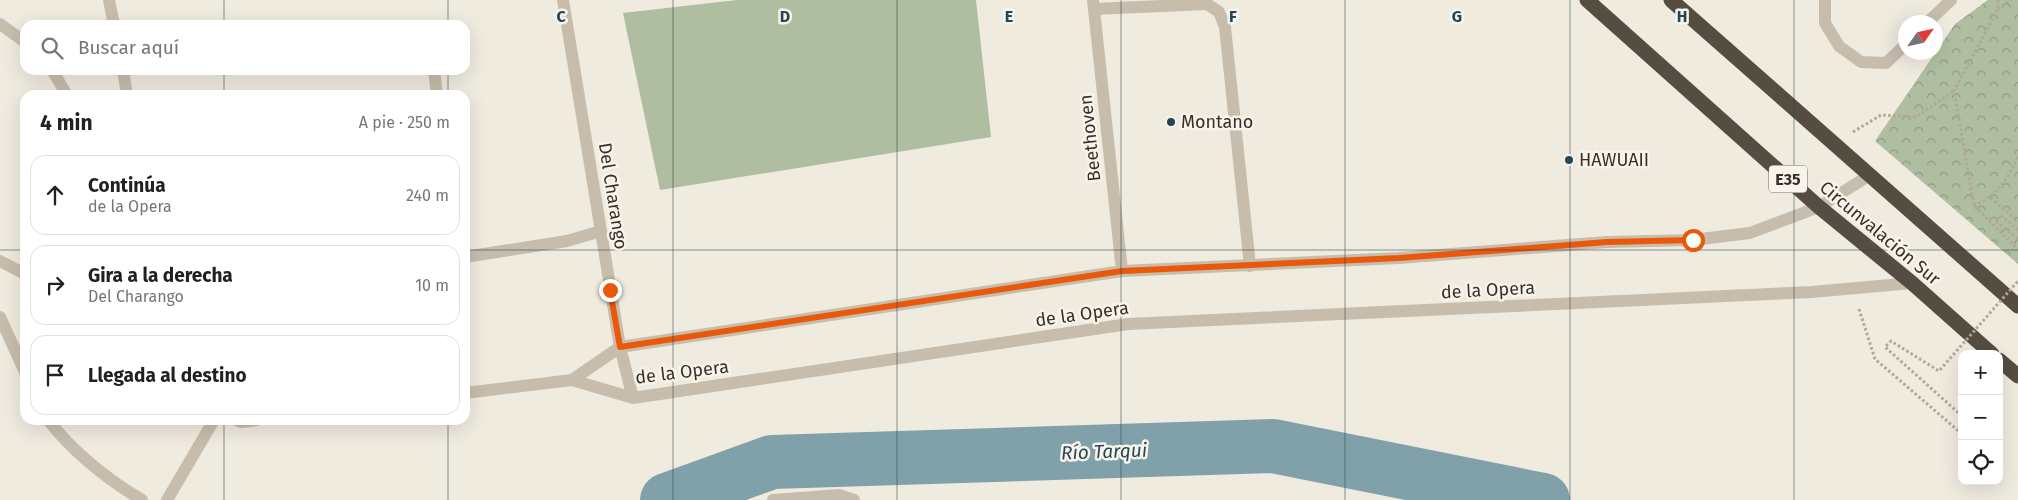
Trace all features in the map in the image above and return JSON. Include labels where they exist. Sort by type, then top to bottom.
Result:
[{"type":"highway","name":"Circunvalación Sur","points":[[1587,0],[1819,207],[1912,283],[1987,350]]},
{"type":"highway","name":"Circunvalación Sur","points":[[1671,0],[1836,148],[1870,175],[2018,306]]},
{"type":"highway","points":[[2003,363],[2018,376]]},
{"type":"street","points":[[110,0],[113,20]]},
{"type":"street","name":"Del Charango","points":[[563,0],[620,347],[633,398]]},
{"type":"street","points":[[1825,0],[1824,23],[1838,46],[1861,62],[1886,63],[1898,52]]},
{"type":"street","points":[[1935,15],[1951,0]]},
{"type":"street","points":[[1093,5],[1208,4],[1219,12],[1225,27],[1250,266]]},
{"type":"street","name":"Beethoven","points":[[1093,5],[1122,271]]},
{"type":"street","points":[[0,24],[20,38]]},
{"type":"street","points":[[55,75],[64,90]]},
{"type":"street","points":[[123,75],[126,90]]},
{"type":"street","points":[[435,75],[436,90]]},
{"type":"street","name":"de la Opera","points":[[572,380],[620,347],[1122,271],[1399,258],[1607,242],[1693,240],[1750,233],[1819,207],[1870,175]]},
{"type":"street","points":[[470,255],[568,241],[601,231]]},
{"type":"street","points":[[0,261],[20,271]]},
{"type":"street","name":"de la Opera","points":[[572,380],[633,398],[1128,324],[1812,292],[1912,283]]},
{"type":"street","points":[[0,316],[20,361]]},
{"type":"street","points":[[470,392],[572,380]]},
{"type":"street","points":[[52,425],[69,446],[119,486],[142,500]]},
{"type":"street","points":[[167,500],[211,425]]},
{"type":"street","points":[[773,500],[839,495],[854,500]]},
{"type":"path","points":[[1998,0],[1998,9]]},
{"type":"path","points":[[1836,148],[1856,130],[1881,115],[1916,117],[1954,91],[1998,9],[2011,0]]},
{"type":"path","points":[[1954,91],[1974,206],[2018,249]]},
{"type":"path","points":[[1974,206],[1991,198],[2011,173],[2018,156]]},
{"type":"path","points":[[1991,198],[2018,221]]},
{"type":"path","points":[[2018,230],[2001,215],[1997,222],[2018,239]]},
{"type":"path","points":[[1958,412],[1886,347],[1891,341],[1938,371],[2018,281]]},
{"type":"path","points":[[1857,300],[1875,359],[1958,431]]},
{"type":"green space","points":[[737,0],[976,0],[991,137],[660,190],[623,13]]},
{"type":"green space","points":[[1988,0],[2018,0],[2018,264],[1875,141],[1930,60],[1943,60],[1943,42],[1955,24]]},
{"type":"waterway","name":"Río Tarqui","points":[[667,500],[772,462],[1273,446],[1543,500]]},
{"type":"place","name":"Montano","points":[[1171,122]]},
{"type":"place","name":"HAWUAII","points":[[1569,160]]},
{"type":"route","points":[[610,290],[620,347],[1122,271],[1399,258],[1607,242],[1693,240]]}]
